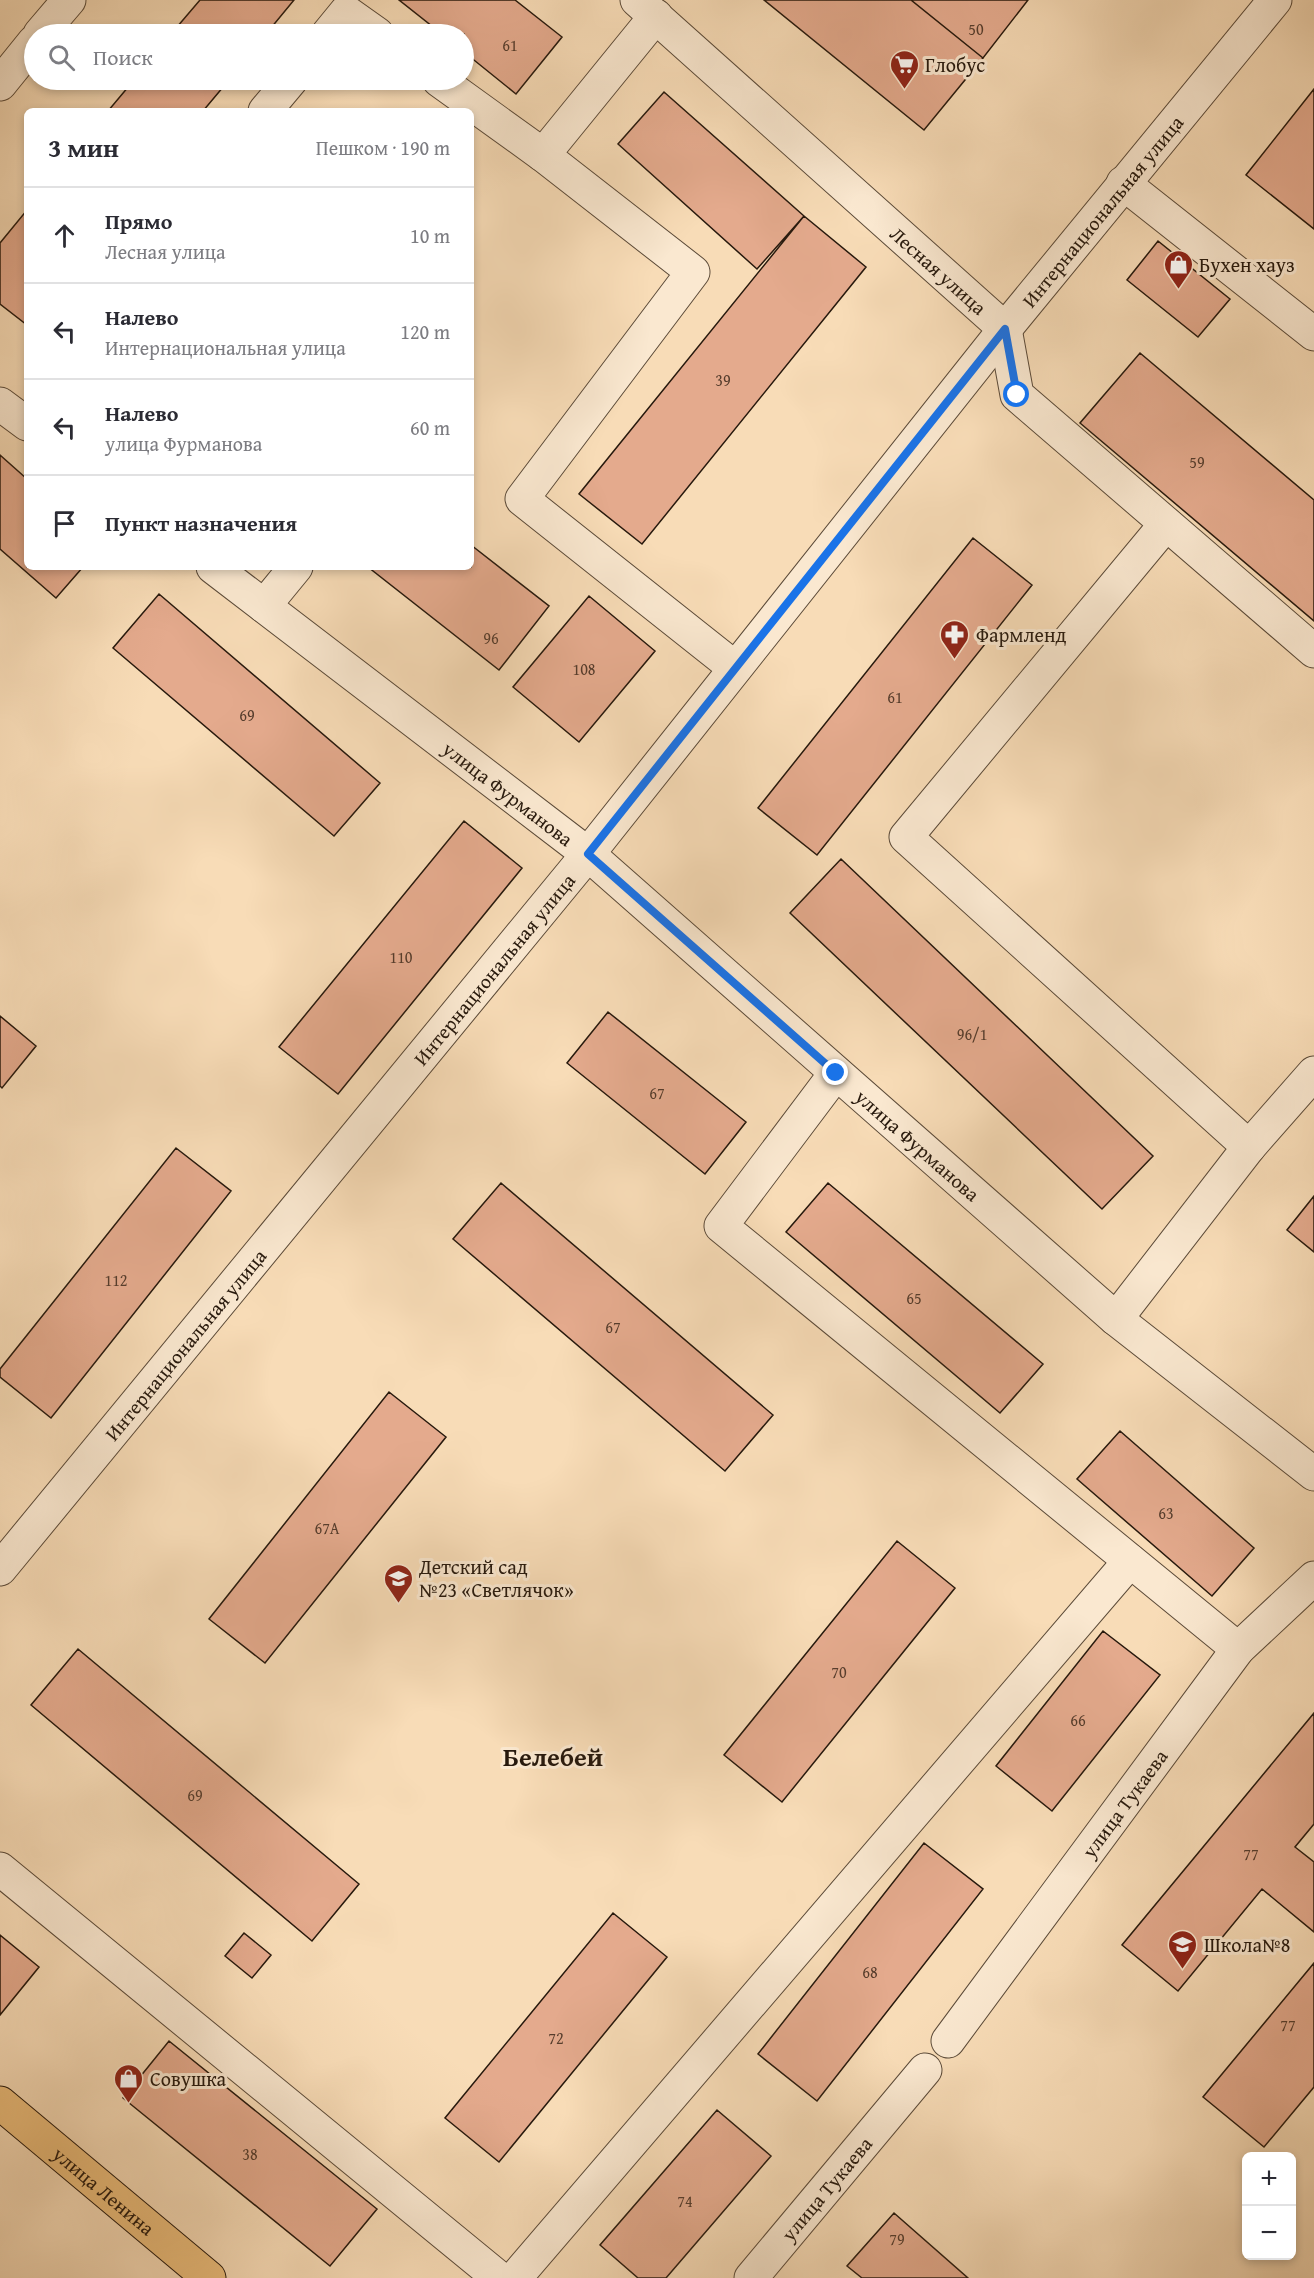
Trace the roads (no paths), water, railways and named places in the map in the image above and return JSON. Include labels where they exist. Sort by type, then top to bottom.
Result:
[{"type":"main road","name":"улица Ленина","points":[[0,2103],[209,2278]]},
{"type":"street","points":[[49,24],[69,0]]},
{"type":"street","name":"Интернациональная улица","points":[[0,1569],[588,854],[1005,329],[1275,0]]},
{"type":"street","points":[[543,155],[646,8]]},
{"type":"street","name":"Лесная улица","points":[[646,8],[1005,329],[1017,395],[1314,651]]},
{"type":"street","points":[[336,24],[346,12],[363,24]]},
{"type":"street","points":[[0,84],[24,54]]},
{"type":"street","points":[[268,108],[283,90]]},
{"type":"street","points":[[453,90],[543,155],[693,272],[522,499],[735,668]]},
{"type":"street","points":[[1123,183],[1314,334]]},
{"type":"street","points":[[0,404],[24,422]]},
{"type":"street","points":[[1166,524],[906,837],[1249,1147]]},
{"type":"street","name":"улица Фурманова","points":[[217,570],[588,854],[1116,1319],[1314,1474]]},
{"type":"street","points":[[264,606],[294,570]]},
{"type":"street","points":[[836,1073],[721,1226],[1238,1649]]},
{"type":"street","points":[[1116,1319],[1249,1147],[1314,1073]]},
{"type":"street","points":[[515,2278],[1130,1561]]},
{"type":"street","name":"улица Тукаева","points":[[948,2041],[1238,1649],[1314,1578]]},
{"type":"street","points":[[0,1869],[499,2278]]},
{"type":"street","name":"улица Тукаева","points":[[751,2278],[925,2070]]},
{"type":"place","name":"Глобус","points":[[904,90]]},
{"type":"place","name":"Бухен хауз","points":[[1178,290]]},
{"type":"place","name":"Фармленд","points":[[955,660]]},
{"type":"place","name":"Детский сад №23 «Светлячок»","points":[[398,1604]]},
{"type":"place","name":"Школа№8","points":[[1183,1970]]},
{"type":"place","name":"Совушка","points":[[129,2104]]},
{"type":"district","name":"Белебей","points":[[553,1756]]}]
